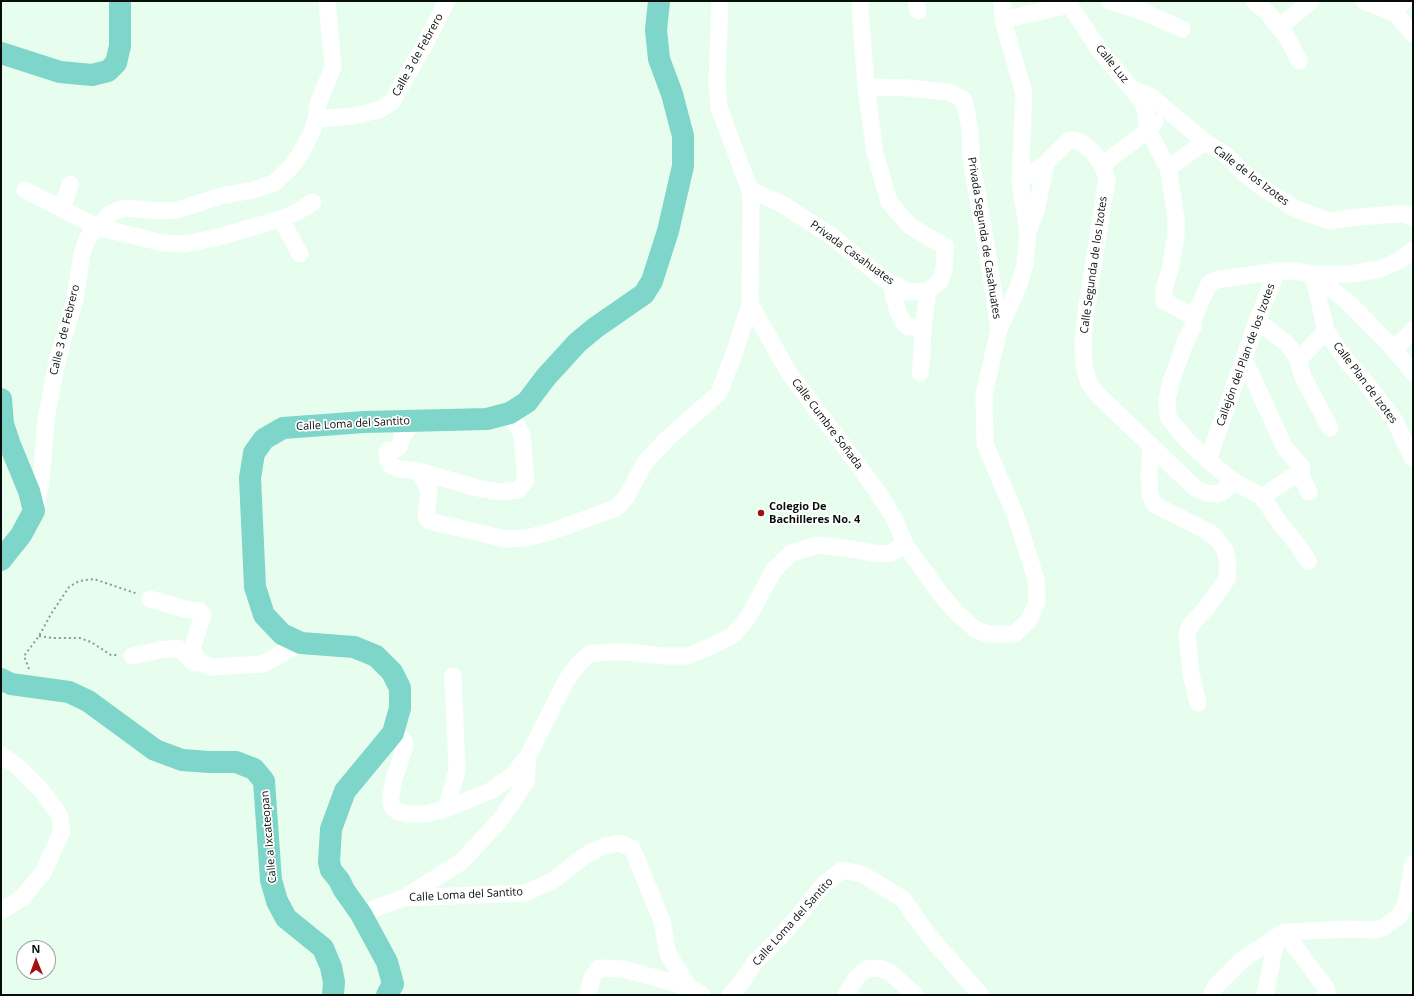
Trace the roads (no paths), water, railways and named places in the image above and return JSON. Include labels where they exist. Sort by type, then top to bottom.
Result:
[{"type":"main road","points":[[1,53],[60,72],[92,75],[108,71],[116,63],[120,46],[120,1]]},
{"type":"main road","name":"Calle Loma del Santito","points":[[387,995],[393,984],[387,962],[361,914],[344,890],[329,862],[331,829],[345,791],[393,733],[400,708],[400,688],[392,672],[376,656],[354,647],[301,643],[282,634],[264,615],[255,587],[250,478],[254,453],[264,439],[283,428],[364,422],[487,418],[510,413],[527,402],[546,376],[578,343],[595,328],[644,294],[652,281],[668,231],[683,166],[683,136],[672,94],[659,59],[656,30],[660,1]]},
{"type":"main road","points":[[1,399],[3,424],[29,490],[34,510],[21,535],[1,560]]},
{"type":"main road","name":"Calle a Ixcateopan","points":[[1,679],[11,684],[69,692],[88,701],[154,750],[182,760],[236,762],[254,769],[264,781],[271,880],[277,902],[286,918],[323,948],[331,966],[334,982],[333,995]]},
{"type":"street","name":"Calle 3 de Febrero","points":[[34,510],[41,483],[46,420],[56,361],[75,299],[82,254],[87,239],[110,214],[118,210],[126,208],[160,211],[176,210],[221,196],[253,190],[274,183],[290,168],[299,156],[311,134],[316,119],[318,104],[333,67],[327,1]]},
{"type":"street","name":"Calle 3 de Febrero","points":[[316,119],[353,116],[379,110],[392,102],[425,44],[447,1]]},
{"type":"street","points":[[419,471],[429,491],[426,514],[429,521],[506,539],[526,538],[550,532],[616,508],[628,496],[646,461],[668,438],[719,393],[735,351],[750,304],[751,199],[750,190],[719,108],[717,81],[720,1]]},
{"type":"street","points":[[393,733],[404,741],[405,746],[394,779],[390,801],[392,806],[398,811],[408,814],[426,814],[446,810],[492,790],[513,775],[528,756],[566,681],[578,664],[589,654],[628,652],[663,656],[688,656],[712,646],[733,635],[747,619],[774,570],[791,553],[818,545],[880,554],[891,553],[905,544],[941,595],[957,613],[976,630],[988,634],[1014,634],[1029,620],[1037,602],[1036,579],[1015,514],[985,444],[984,395],[999,329],[1019,285],[1025,264],[1028,232],[1020,181],[1024,93],[1003,20],[1002,1]]},
{"type":"street","points":[[1109,1],[1144,12],[1182,29]]},
{"type":"street","points":[[1254,1],[1268,13],[1288,38],[1299,61]]},
{"type":"street","points":[[1279,28],[1311,1]]},
{"type":"street","points":[[1364,1],[1400,7],[1413,34]]},
{"type":"street","points":[[1003,20],[1068,3]]},
{"type":"street","name":"Calle Luz","points":[[1068,3],[1100,50],[1144,103],[1148,130]]},
{"type":"street","points":[[860,4],[866,87],[875,153],[889,202],[910,226],[945,246],[944,270],[940,281],[928,291],[922,327],[920,373]]},
{"type":"street","name":"Privada Segunda de Casahuates","points":[[866,87],[908,88],[949,92],[964,100],[970,129],[970,159],[988,256],[999,329]]},
{"type":"street","name":"Calle de los Izotes","points":[[1133,90],[1150,96],[1205,142],[1226,155],[1244,174],[1294,208],[1329,221],[1357,217],[1411,217]]},
{"type":"street","points":[[1102,165],[1148,130],[1167,111]]},
{"type":"street","points":[[1148,130],[1168,168],[1176,218],[1176,235],[1163,296],[1164,301],[1194,317]]},
{"type":"street","name":"Calle Segunda de los Izotes","points":[[1020,181],[1046,163],[1068,140],[1081,142],[1093,152],[1102,165],[1107,179],[1086,312],[1083,341],[1084,366],[1089,383],[1096,393],[1195,488],[1207,493],[1217,494],[1223,492],[1233,481]]},
{"type":"street","points":[[1168,168],[1205,142]]},
{"type":"street","points":[[1028,232],[1038,204],[1046,163]]},
{"type":"street","points":[[62,209],[70,184]]},
{"type":"street","points":[[25,190],[97,227],[163,243],[184,244],[215,238],[281,219],[297,212],[313,202]]},
{"type":"street","name":"Privada Casahuates","points":[[750,190],[782,204],[833,237],[882,278],[908,292],[928,291]]},
{"type":"street","points":[[281,219],[300,254]]},
{"type":"street","name":"Callejón del Plan de los Izotes","points":[[1208,460],[1257,321],[1277,271],[1295,271],[1313,274],[1351,274],[1380,269],[1400,260],[1413,250]]},
{"type":"street","points":[[1277,271],[1216,280],[1209,284],[1194,317],[1193,326],[1186,340],[1172,382],[1167,400],[1168,417],[1188,442],[1208,460],[1233,481],[1262,497],[1308,561]]},
{"type":"street","points":[[1298,360],[1326,331],[1313,274]]},
{"type":"street","points":[[1313,274],[1349,303],[1394,349],[1413,373]]},
{"type":"street","points":[[890,282],[898,312],[903,322],[908,327],[922,327]]},
{"type":"street","name":"Calle Cumbre Soñada","points":[[750,304],[789,373],[879,494],[894,518],[905,544]]},
{"type":"street","points":[[1257,321],[1286,342],[1298,360],[1303,377],[1330,428]]},
{"type":"street","points":[[1394,349],[1413,330]]},
{"type":"street","name":"Calle Plan de Izotes","points":[[1326,331],[1346,360],[1364,380],[1395,421],[1413,459]]},
{"type":"street","points":[[1244,359],[1285,448],[1301,466],[1301,471],[1309,492]]},
{"type":"street","points":[[410,421],[409,427],[402,437],[399,447],[387,452],[390,465],[399,469],[419,471],[477,488],[500,492],[518,490],[526,480],[522,435],[510,413]]},
{"type":"street","points":[[1151,446],[1149,475],[1150,495],[1155,505],[1209,532],[1217,538],[1225,550],[1228,564],[1227,579],[1207,607],[1189,627],[1187,634],[1191,674],[1198,703]]},
{"type":"street","points":[[1262,497],[1301,471]]},
{"type":"street","points":[[150,599],[185,609],[200,611],[203,615],[192,649],[197,659],[209,667],[263,664],[301,643]]},
{"type":"street","points":[[132,656],[178,648],[194,663],[197,659]]},
{"type":"street","points":[[446,810],[457,770],[453,676]]},
{"type":"street","points":[[1,755],[18,767],[41,790],[58,814],[62,831],[43,873],[22,898],[1,911]]},
{"type":"street","points":[[403,898],[461,862],[501,819],[526,782],[528,756]]},
{"type":"street","name":"Calle Loma del Santito","points":[[361,914],[403,898],[525,893],[552,881],[586,855],[604,846],[619,843],[632,848],[662,921],[668,954],[695,991]]},
{"type":"street","points":[[1210,995],[1215,987],[1243,959],[1280,934],[1350,929],[1374,930],[1383,928],[1400,915],[1406,903],[1413,866]]},
{"type":"street","name":"Calle Loma del Santito","points":[[730,995],[739,986],[754,962],[768,950],[824,885],[842,870],[862,874],[903,899],[929,936],[981,995]]},
{"type":"street","points":[[1265,995],[1280,934]]},
{"type":"street","points":[[1280,934],[1326,988],[1328,995]]},
{"type":"street","points":[[588,995],[592,977],[599,968],[623,969],[695,991]]},
{"type":"street","points":[[846,995],[856,978],[866,969],[879,968],[891,973],[915,995]]},
{"type":"place","name":"Colegio De Bachilleres No. 4","points":[[761,513]]}]
